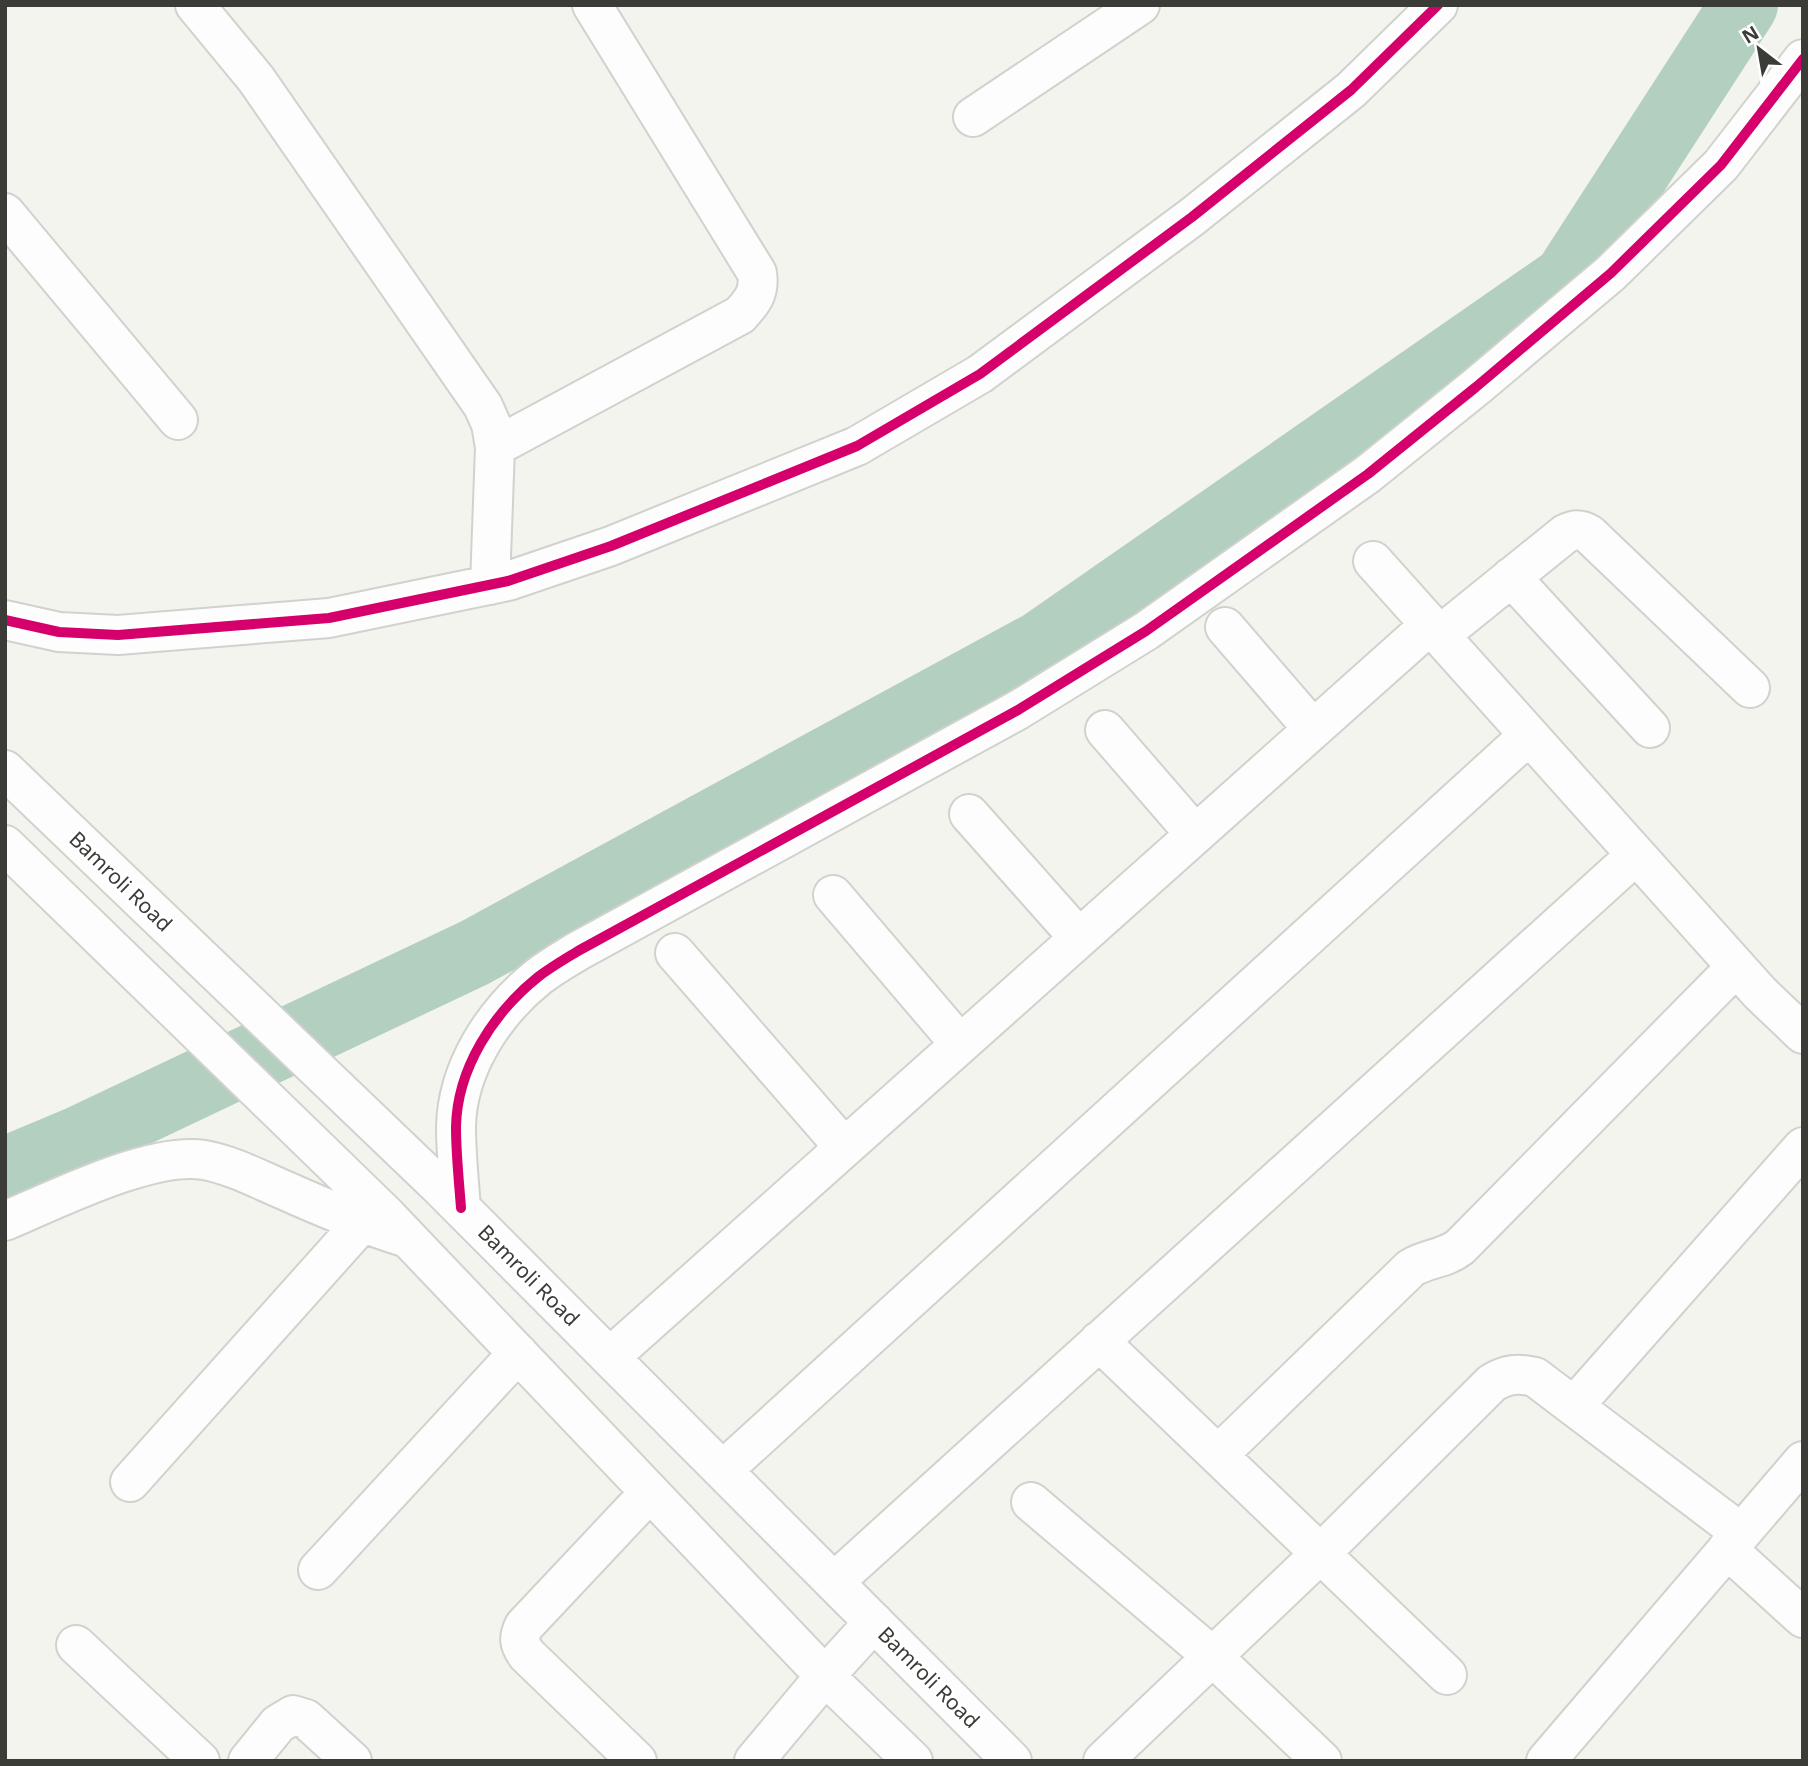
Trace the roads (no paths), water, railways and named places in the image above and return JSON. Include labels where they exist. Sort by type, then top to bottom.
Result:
[{"type":"street","points":[[195,5],[256,79],[483,406],[491,424],[495,447],[490,584]]},
{"type":"street","points":[[495,447],[740,315],[753,302],[759,288],[757,273],[592,5]]},
{"type":"street","points":[[973,117],[1140,5]]},
{"type":"street","points":[[5,620],[59,632],[118,635],[330,618],[508,581],[611,546],[858,446],[980,374],[1192,217],[1351,90],[1438,5]]},
{"type":"street","points":[[450,1196],[462,1088],[476,1051],[497,1017],[538,977],[590,944],[1018,710],[1146,631],[1368,474],[1611,273],[1721,165],[1803,59]]},
{"type":"street","points":[[5,213],[178,420]]},
{"type":"street","points":[[610,1357],[1313,729],[1435,630],[1511,577],[1565,534],[1582,530],[1589,534],[1750,688]]},
{"type":"street","points":[[1373,561],[1736,967],[1778,1012],[1803,1034]]},
{"type":"street","points":[[1511,577],[1650,728]]},
{"type":"street","points":[[1225,627],[1313,729]]},
{"type":"street","points":[[1105,730],[1195,834]]},
{"type":"street","points":[[723,1470],[1529,735]]},
{"type":"street","name":"Bamroli Road","points":[[5,771],[450,1196],[1012,1761]]},
{"type":"street","points":[[969,814],[1079,938]]},
{"type":"street","points":[[5,845],[386,1226],[518,1353],[825,1676],[913,1761]]},
{"type":"street","points":[[834,1582],[1636,855]]},
{"type":"street","points":[[833,895],[960,1044]]},
{"type":"street","points":[[675,953],[844,1147]]},
{"type":"street","points":[[1218,1455],[1411,1268],[1420,1262],[1451,1255],[1460,1247],[1736,967]]},
{"type":"street","points":[[1574,1406],[1803,1147]]},
{"type":"street","points":[[5,1221],[128,1170],[166,1161],[202,1160],[235,1169],[386,1226]]},
{"type":"street","points":[[130,1482],[386,1226]]},
{"type":"street","points":[[1099,1341],[1447,1675]]},
{"type":"street","points":[[318,1570],[518,1353]]},
{"type":"street","points":[[1103,1761],[1321,1553],[1492,1383],[1506,1375],[1535,1377],[1574,1406],[1734,1541],[1803,1618]]},
{"type":"street","points":[[1546,1761],[1803,1461]]},
{"type":"street","points":[[637,1761],[527,1655],[520,1645],[519,1635],[524,1626],[650,1492]]},
{"type":"street","points":[[1031,1502],[1212,1656],[1322,1761]]},
{"type":"street","points":[[754,1761],[874,1622]]},
{"type":"street","points":[[76,1645],[200,1761]]},
{"type":"street","points":[[248,1761],[278,1724],[293,1715],[306,1719],[352,1761]]},
{"type":"waterway","points":[[5,1171],[77,1141],[474,953],[1042,644],[1567,279],[1744,5]]}]
